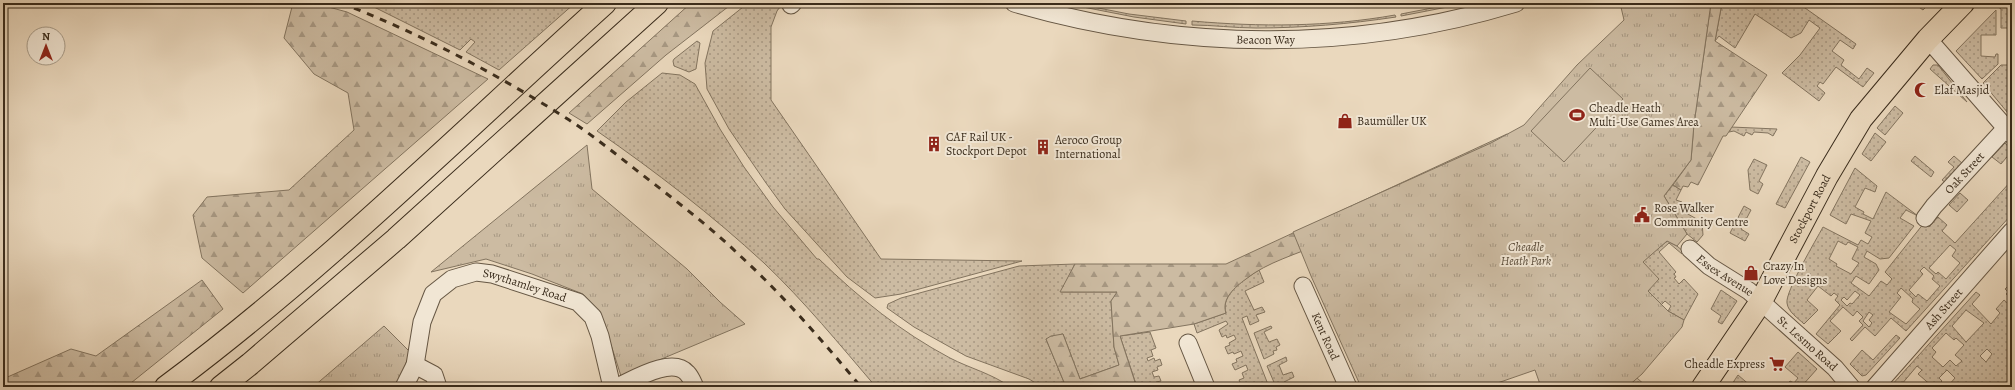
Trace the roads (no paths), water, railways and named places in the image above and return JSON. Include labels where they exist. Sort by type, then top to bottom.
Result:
[{"type":"main road","points":[[166,387],[258,314],[362,224],[605,3]]},
{"type":"main road","points":[[221,387],[396,239],[657,3]]},
{"type":"main road","name":"Stockport Road","points":[[1702,387],[1760,302],[1827,176],[1853,131],[1928,39],[1963,3]]},
{"type":"street","name":"Beacon Way","points":[[1014,3],[1087,22],[1150,33],[1234,40],[1340,38],[1384,33],[1439,23],[1516,3]]},
{"type":"street","points":[[1928,39],[2009,132]]},
{"type":"street","name":"Oak Street","points":[[1925,218],[1934,206],[2009,132]]},
{"type":"street","name":"Ash Street","points":[[1875,387],[2012,231]]},
{"type":"street","name":"Essex Avenue","points":[[1690,249],[1709,266],[1749,291],[1760,302]]},
{"type":"street","name":"Swythamley Road","points":[[404,387],[415,364],[422,322],[433,294],[452,279],[476,272],[492,274],[578,302],[593,317],[600,336],[612,387]]},
{"type":"street","name":"Kent Road","points":[[1303,286],[1348,387]]},
{"type":"street","name":"St. Lesmo Road","points":[[1760,302],[1835,368],[1851,387]]},
{"type":"street","points":[[1188,343],[1206,387]]},
{"type":"street","points":[[415,364],[434,375],[438,387]]},
{"type":"street","points":[[617,387],[661,368],[674,366],[687,373],[695,387]]},
{"type":"railway","points":[[341,3],[399,27],[456,55],[539,101],[599,141],[695,216],[753,268],[801,317],[861,387]]},
{"type":"place","name":"Elaf Masjid","points":[[1922,90]]},
{"type":"place","name":"Cheadle Heath Multi-Use Games Area","points":[[1577,115]]},
{"type":"place","name":"Baumüller UK","points":[[1345,121]]},
{"type":"place","name":"CAF Rail UK - Stockport Depot","points":[[934,144]]},
{"type":"place","name":"Aeroco Group International","points":[[1043,147]]},
{"type":"place","name":"Rose Walker Community Centre","points":[[1642,215]]},
{"type":"place","name":"Crazy In Love Designs","points":[[1751,273]]},
{"type":"place","name":"Cheadle Express","points":[[1777,364]]},
{"type":"park label","name":"Cheadle Heath Park","points":[[1526,254]]}]
